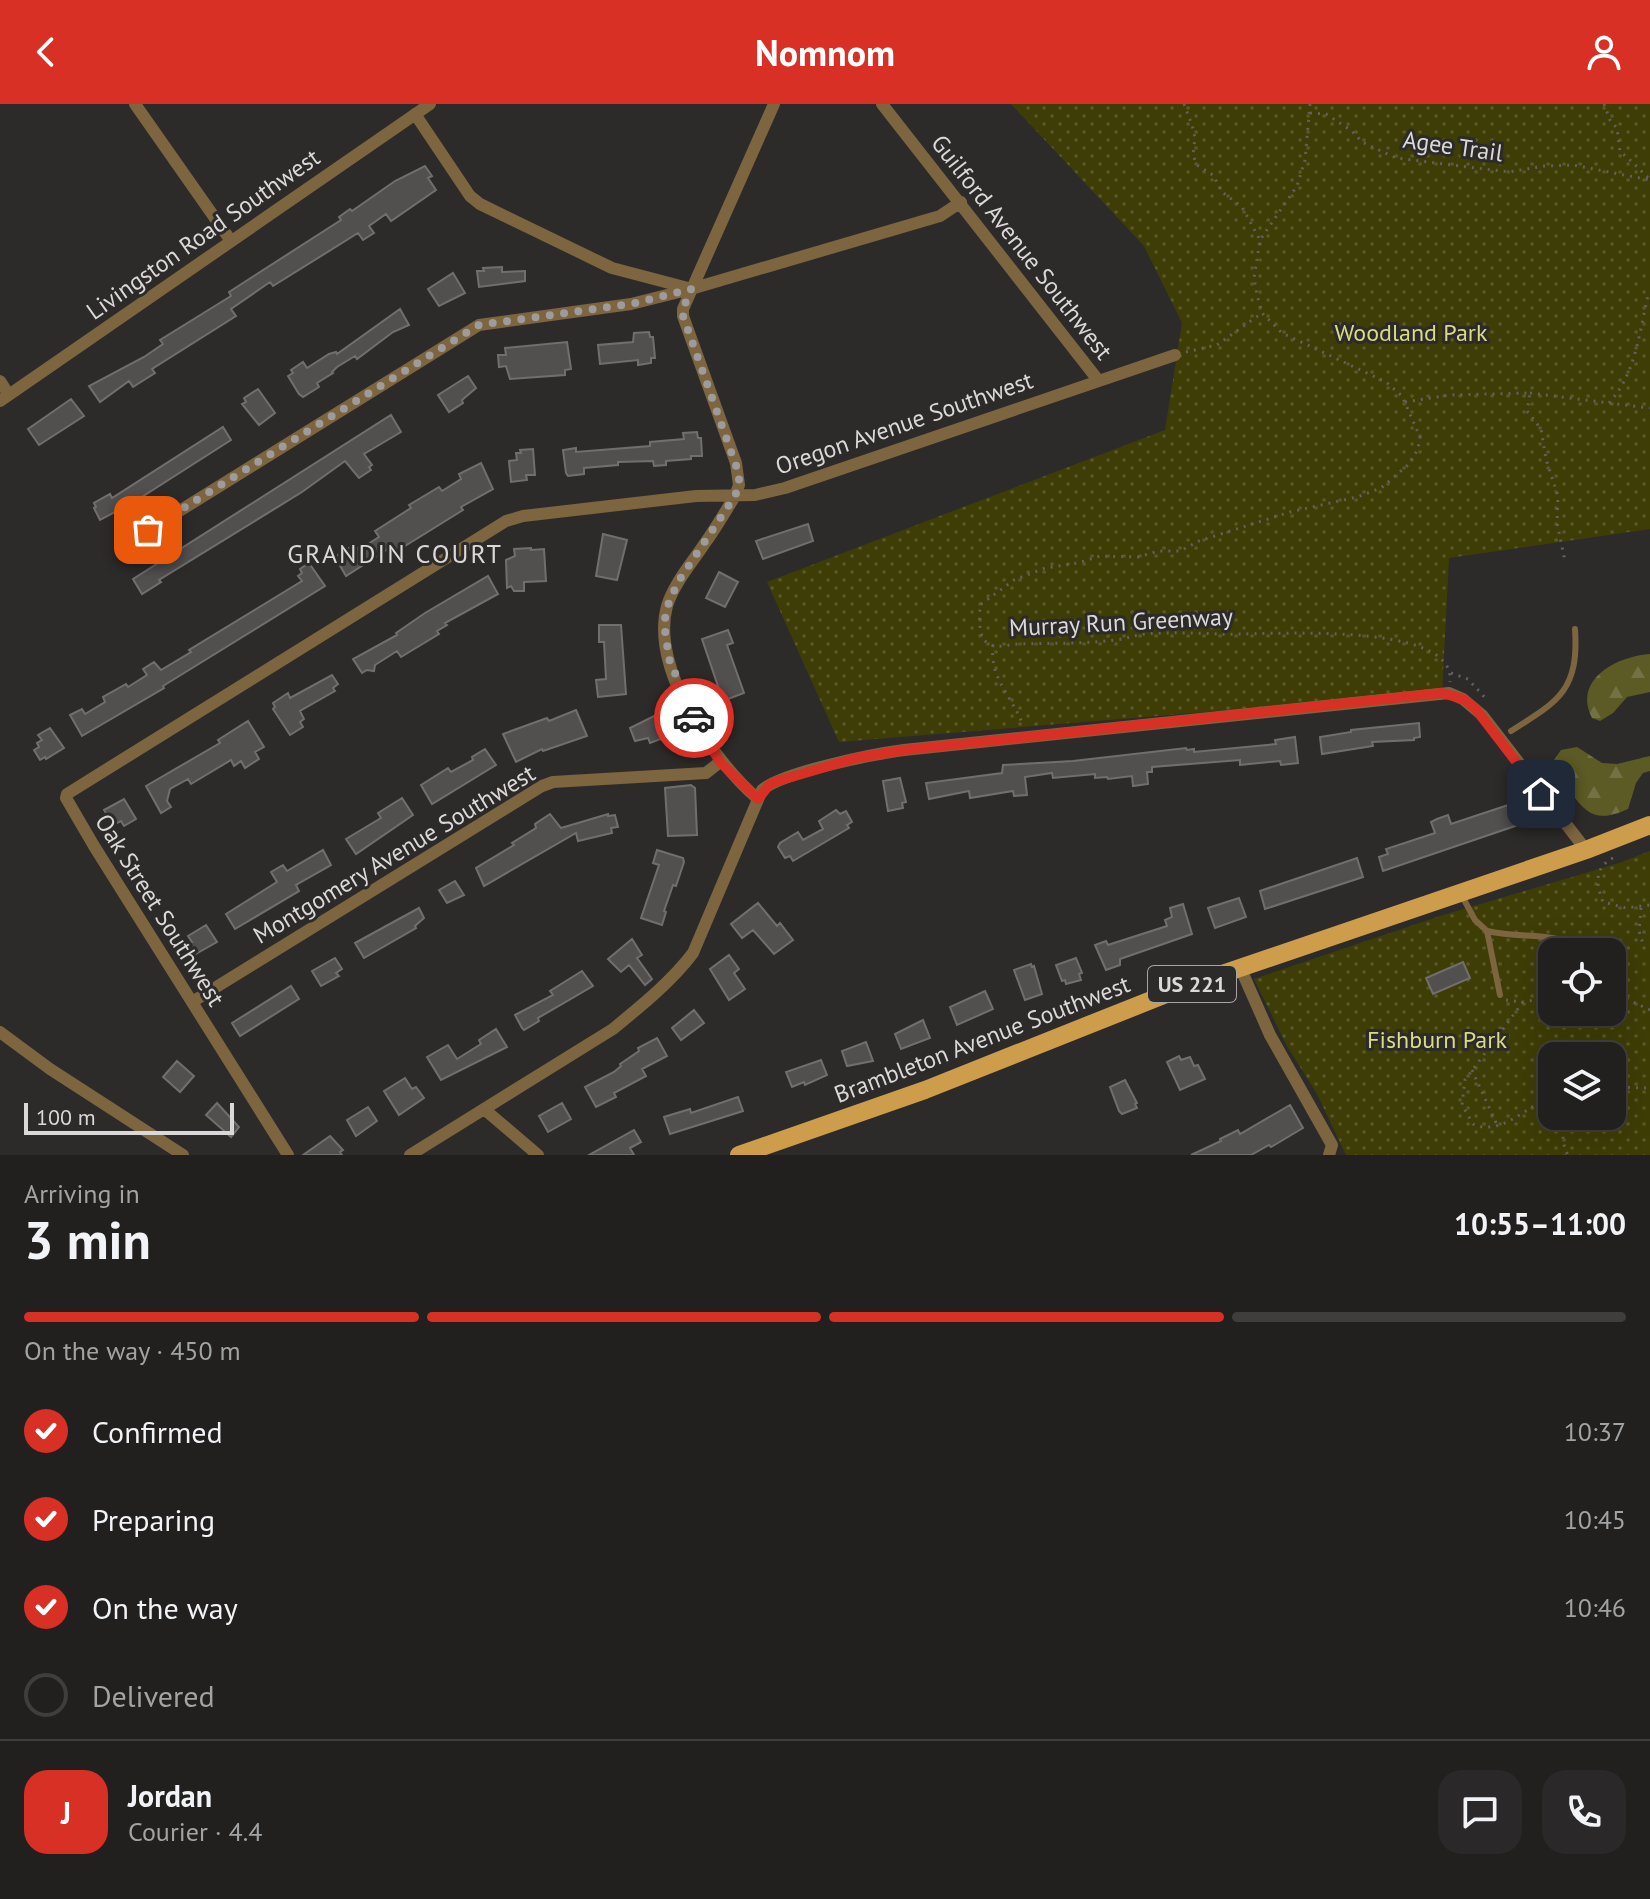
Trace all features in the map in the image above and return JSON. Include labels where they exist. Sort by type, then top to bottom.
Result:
[{"type":"main road","name":"Brambleton Avenue Southwest","points":[[739,1155],[925,1090],[1132,1005],[1586,850],[1650,825]]},
{"type":"street","points":[[135,104],[231,241]]},
{"type":"street","name":"Livingston Road Southwest","points":[[5,398],[430,104]]},
{"type":"street","points":[[758,799],[720,762],[685,700],[669,659],[664,623],[678,582],[735,496],[739,485],[736,463],[683,309],[774,104]]},
{"type":"street","name":"Guilford Avenue Southwest","points":[[882,104],[1098,380]]},
{"type":"street","points":[[415,114],[470,196],[480,204],[612,268],[691,289]]},
{"type":"street","points":[[123,546],[479,325],[631,304],[691,289],[940,216],[961,202]]},
{"type":"street","name":"Oregon Avenue Southwest","points":[[174,727],[506,521],[523,516],[696,496],[755,495],[805,481],[1175,355]]},
{"type":"street","points":[[0,381],[5,398]]},
{"type":"street","points":[[410,1155],[613,1029],[679,971],[693,953],[758,799],[770,784],[856,758],[904,750],[1449,693],[1463,699],[1482,715],[1586,850]]},
{"type":"street","name":"Oak Street Southwest","points":[[174,727],[67,794],[66,798],[288,1155]]},
{"type":"street","name":"Montgomery Avenue Southwest","points":[[192,1002],[542,786],[553,782],[706,773],[720,762]]},
{"type":"street","points":[[1240,967],[1270,1035],[1332,1145],[1329,1155]]},
{"type":"street","points":[[0,1032],[50,1069],[183,1155]]},
{"type":"street","points":[[484,1109],[538,1155]]},
{"type":"lane","points":[[1511,731],[1546,708],[1566,686],[1574,666],[1575,629]]},
{"type":"lane","points":[[1461,893],[1475,920],[1487,931],[1509,936],[1560,938]]},
{"type":"lane","points":[[1487,931],[1500,995]]},
{"type":"path","points":[[1184,104],[1195,138],[1193,155],[1197,165],[1213,175],[1222,192],[1242,207],[1260,240]]},
{"type":"path","points":[[1175,355],[1217,345],[1262,313],[1254,278],[1260,240],[1297,186],[1305,160],[1310,104]]},
{"type":"path","name":"Agee Trail","points":[[1604,104],[1617,128],[1620,152],[1650,179]]},
{"type":"path","name":"Agee Trail","points":[[1310,113],[1326,114],[1352,131],[1362,142],[1396,158],[1509,172],[1573,165],[1650,179]]},
{"type":"path","points":[[1609,403],[1620,391],[1633,366],[1649,292]]},
{"type":"path","name":"Murray Run Greenway","points":[[1262,313],[1282,333],[1386,382],[1405,402],[1420,437],[1418,449],[1408,465],[1381,488],[1335,503],[1278,516],[1199,541],[1180,551],[1159,551],[1138,557],[1100,556],[1045,568],[1014,580],[980,605],[982,637],[993,645],[1039,646],[1117,640],[1144,634],[1200,632],[1368,635],[1407,642],[1439,655],[1451,673],[1472,682],[1491,705]]},
{"type":"path","points":[[1530,393],[1527,411],[1541,429],[1546,459],[1558,496],[1557,523],[1565,561]]},
{"type":"path","points":[[1405,402],[1449,395],[1530,393],[1650,408]]},
{"type":"path","points":[[993,645],[995,674],[1015,706],[1026,737]]},
{"type":"path","points":[[1602,865],[1597,878],[1603,902],[1615,907],[1641,908],[1650,905]]},
{"type":"path","points":[[1641,908],[1639,931],[1644,947]]},
{"type":"path","points":[[1500,995],[1510,1001],[1538,999]]},
{"type":"path","points":[[1626,999],[1650,1010]]},
{"type":"path","points":[[1523,1002],[1471,1069],[1462,1086],[1461,1099],[1463,1112],[1479,1127],[1509,1121],[1538,1102]]},
{"type":"path","points":[[1471,1069],[1497,1125]]},
{"type":"path","points":[[1626,1087],[1650,1088]]},
{"type":"path","points":[[1564,1130],[1568,1155]]},
{"type":"green space","name":"Woodland Park","points":[[1011,104],[1650,104],[1650,529],[1449,558],[1442,693],[839,742],[767,582],[1165,430],[1182,323],[1144,246]]},
{"type":"green space","points":[[1650,654],[1650,692],[1627,697],[1613,713],[1600,721],[1592,718],[1587,704],[1593,681],[1612,665]]},
{"type":"green space","points":[[1577,747],[1602,763],[1617,764],[1650,756],[1650,771],[1643,773],[1636,783],[1628,809],[1603,816],[1590,812],[1578,802],[1558,775],[1554,760],[1561,750]]},
{"type":"green space","name":"Fishburn Park","points":[[1650,851],[1650,1155],[1346,1155],[1317,1094],[1287,1046],[1254,979],[1440,916]]},
{"type":"building","points":[[425,166],[436,190],[391,221],[386,214],[369,226],[374,233],[363,240],[358,233],[273,286],[270,282],[231,309],[236,316],[152,369],[155,373],[133,387],[129,381],[100,402],[89,386],[144,357],[163,344],[160,340],[231,296],[229,292],[341,220],[339,217],[350,209],[352,211],[395,181]]},
{"type":"building","points":[[502,267],[502,272],[525,271],[525,281],[479,287],[477,271]]},
{"type":"building","points":[[453,273],[465,293],[439,306],[428,289]]},
{"type":"building","points":[[400,309],[409,325],[393,332],[357,359],[355,356],[337,367],[317,383],[319,387],[303,397],[299,394],[288,376],[293,373],[291,370],[303,362],[307,368],[329,354],[337,354]]},
{"type":"building","points":[[649,332],[653,337],[655,358],[651,358],[651,363],[638,365],[638,360],[600,364],[598,345],[633,342],[634,333]]},
{"type":"building","points":[[567,342],[571,369],[565,370],[565,375],[510,379],[506,366],[499,367],[498,355],[506,355],[505,348]]},
{"type":"building","points":[[468,376],[476,388],[462,400],[463,403],[449,412],[438,395]]},
{"type":"building","points":[[258,389],[275,413],[259,425],[242,404],[246,402],[244,398]]},
{"type":"building","points":[[71,399],[84,416],[39,445],[28,429]]},
{"type":"building","points":[[391,415],[401,432],[364,454],[372,465],[369,467],[371,470],[359,478],[345,461],[142,594],[133,579]]},
{"type":"building","points":[[223,427],[231,440],[100,520],[94,503],[110,494],[112,498]]},
{"type":"building","points":[[697,432],[698,438],[701,438],[702,456],[666,461],[666,465],[654,466],[653,461],[618,462],[618,465],[584,468],[584,474],[568,476],[566,473],[563,450],[576,448],[576,452],[650,446],[650,442],[684,439],[683,433]]},
{"type":"building","points":[[533,449],[535,475],[526,475],[527,480],[511,482],[509,461],[517,460],[516,453],[521,453],[520,450]]},
{"type":"building","points":[[481,463],[493,489],[392,554],[388,549],[346,576],[335,557],[355,544],[358,550],[379,537],[375,531],[411,508],[409,505],[439,487],[442,491],[461,479],[459,474]]},
{"type":"building","points":[[808,524],[813,541],[763,559],[756,541]]},
{"type":"building","points":[[603,534],[627,540],[617,580],[596,576]]},
{"type":"building","points":[[514,549],[544,549],[546,581],[524,582],[524,591],[514,591],[511,586],[507,588],[506,560],[515,556]]},
{"type":"building","points":[[309,563],[325,586],[82,736],[70,715],[82,709],[85,714],[105,702],[103,697],[147,675],[143,669],[154,662],[161,670],[191,652],[189,650],[302,581],[298,576],[302,573],[300,569]]},
{"type":"building","points":[[719,572],[738,582],[725,607],[706,598]]},
{"type":"building","points":[[488,576],[498,594],[445,623],[447,625],[437,631],[439,634],[401,657],[397,651],[375,665],[374,671],[362,673],[353,659],[397,635],[425,613]]},
{"type":"building","points":[[599,625],[621,625],[626,694],[598,697],[596,680],[606,679],[604,642],[599,642]]},
{"type":"building","points":[[728,630],[733,643],[727,645],[744,693],[723,701],[702,639]]},
{"type":"building","points":[[332,675],[338,684],[333,688],[335,691],[300,711],[304,719],[300,722],[303,727],[290,735],[273,709],[273,703],[288,693],[290,698]]},
{"type":"building","points":[[576,710],[587,736],[542,749],[516,762],[503,734]]},
{"type":"building","points":[[656,715],[666,737],[650,743],[648,738],[635,741],[630,728]]},
{"type":"building","points":[[248,721],[264,747],[255,752],[259,759],[245,768],[241,761],[234,766],[231,760],[191,784],[188,779],[170,789],[167,801],[171,807],[161,813],[146,786],[220,743],[218,740]]},
{"type":"building","points":[[1419,723],[1420,737],[1414,740],[1372,742],[1373,746],[1322,754],[1320,737],[1351,730]]},
{"type":"building","points":[[50,728],[64,748],[40,760],[34,750],[42,740],[38,735]]},
{"type":"building","points":[[1295,737],[1298,763],[1281,765],[1280,761],[1240,765],[1240,760],[1152,767],[1152,772],[1147,772],[1148,784],[1133,786],[1132,776],[1108,779],[1095,778],[1095,774],[1053,778],[1052,773],[1025,777],[1027,795],[1014,796],[1013,791],[970,798],[969,791],[929,799],[926,783],[1002,773],[1003,765],[1073,761],[1186,748],[1194,749],[1194,752],[1276,744],[1275,740]]},
{"type":"building","points":[[485,749],[496,765],[432,804],[421,785],[448,768],[451,772],[473,760],[472,757]]},
{"type":"building","points":[[900,778],[906,802],[902,803],[903,808],[888,811],[883,781]]},
{"type":"building","points":[[691,785],[695,788],[697,835],[668,836],[665,788]]},
{"type":"building","points":[[402,798],[413,815],[356,854],[346,839],[381,818],[378,813]]},
{"type":"building","points":[[124,799],[136,819],[124,826],[121,821],[113,825],[104,810]]},
{"type":"building","points":[[1511,804],[1518,825],[1383,871],[1379,857],[1388,854],[1386,849],[1435,833],[1431,822],[1448,815],[1451,824]]},
{"type":"building","points":[[836,810],[840,814],[846,811],[852,822],[847,825],[849,828],[793,861],[790,856],[785,858],[778,847],[780,843],[798,832],[803,840],[823,829],[819,821]]},
{"type":"building","points":[[550,814],[561,828],[608,814],[615,815],[618,827],[611,828],[612,833],[578,841],[576,833],[484,886],[476,868],[514,845],[512,843],[536,828],[535,824]]},
{"type":"building","points":[[323,850],[331,865],[296,885],[299,891],[235,929],[226,914],[277,882],[271,872],[283,865],[287,871]]},
{"type":"building","points":[[657,850],[683,858],[684,862],[676,886],[673,885],[662,925],[641,918],[659,865],[653,863]]},
{"type":"building","points":[[1357,858],[1363,877],[1265,909],[1260,891]]},
{"type":"building","points":[[455,881],[464,895],[447,903],[439,890]]},
{"type":"building","points":[[1239,898],[1246,917],[1215,928],[1208,908]]},
{"type":"building","points":[[758,903],[793,940],[774,954],[753,930],[742,938],[731,924]]},
{"type":"building","points":[[1183,904],[1192,934],[1120,959],[1120,965],[1106,970],[1095,945],[1106,941],[1108,945],[1167,926],[1165,920],[1172,917],[1170,908]]},
{"type":"building","points":[[419,908],[424,918],[416,928],[364,958],[355,943]]},
{"type":"building","points":[[206,925],[217,942],[194,955],[187,944],[192,942],[188,936]]},
{"type":"building","points":[[632,939],[642,955],[637,958],[652,979],[645,985],[629,965],[621,972],[608,959]]},
{"type":"building","points":[[729,955],[739,969],[734,973],[745,989],[729,1000],[710,969]]},
{"type":"building","points":[[335,958],[342,969],[336,973],[339,976],[321,986],[312,971]]},
{"type":"building","points":[[1076,958],[1082,973],[1079,974],[1081,980],[1066,984],[1056,965]]},
{"type":"building","points":[[1463,962],[1470,978],[1433,994],[1426,978]]},
{"type":"building","points":[[1031,964],[1042,994],[1025,1000],[1014,970]]},
{"type":"building","points":[[582,971],[593,986],[538,1018],[539,1021],[524,1030],[522,1028],[515,1015],[553,995],[550,991]]},
{"type":"building","points":[[291,986],[299,999],[240,1036],[232,1023]]},
{"type":"building","points":[[985,991],[993,1009],[957,1025],[950,1007]]},
{"type":"building","points":[[694,1010],[704,1023],[681,1040],[672,1028]]},
{"type":"building","points":[[923,1020],[930,1038],[901,1049],[895,1034]]},
{"type":"building","points":[[496,1029],[507,1047],[441,1080],[427,1057],[448,1045],[457,1059],[481,1044],[479,1040]]},
{"type":"building","points":[[657,1038],[667,1056],[642,1069],[646,1076],[614,1093],[616,1097],[596,1107],[585,1087],[614,1072],[639,1051],[638,1048]]},
{"type":"building","points":[[866,1042],[873,1061],[847,1066],[842,1051]]},
{"type":"building","points":[[1179,1056],[1181,1060],[1190,1057],[1205,1079],[1180,1090],[1167,1062]]},
{"type":"building","points":[[821,1060],[827,1075],[792,1087],[786,1072]]},
{"type":"building","points":[[177,1061],[194,1076],[180,1092],[163,1077]]},
{"type":"building","points":[[405,1078],[412,1089],[416,1087],[424,1098],[399,1115],[384,1091]]},
{"type":"building","points":[[1125,1080],[1137,1108],[1122,1114],[1110,1087]]},
{"type":"building","points":[[738,1097],[743,1111],[670,1134],[664,1117],[690,1109],[691,1113]]},
{"type":"building","points":[[217,1103],[239,1127],[231,1137],[206,1115]]},
{"type":"building","points":[[562,1103],[571,1119],[548,1132],[539,1116]]},
{"type":"building","points":[[1290,1105],[1303,1128],[1271,1147],[1269,1145],[1251,1155],[1191,1155],[1238,1130],[1240,1134]]},
{"type":"building","points":[[368,1107],[377,1121],[356,1136],[347,1120]]},
{"type":"building","points":[[634,1130],[641,1142],[630,1148],[634,1155],[589,1155]]},
{"type":"building","points":[[330,1136],[343,1150],[340,1152],[342,1155],[303,1155]]},
{"type":"way so far","points":[[148,530],[479,325],[631,304],[691,289],[683,316],[739,474],[735,496],[673,591],[664,623],[664,641],[669,659],[694,718]]},
{"type":"district","name":"GRANDIN COURT","points":[[395,553]]},
{"type":"route","points":[[694,718],[720,762],[758,799],[762,790],[770,784],[881,753],[1449,693],[1463,699],[1482,715],[1541,794]]}]
